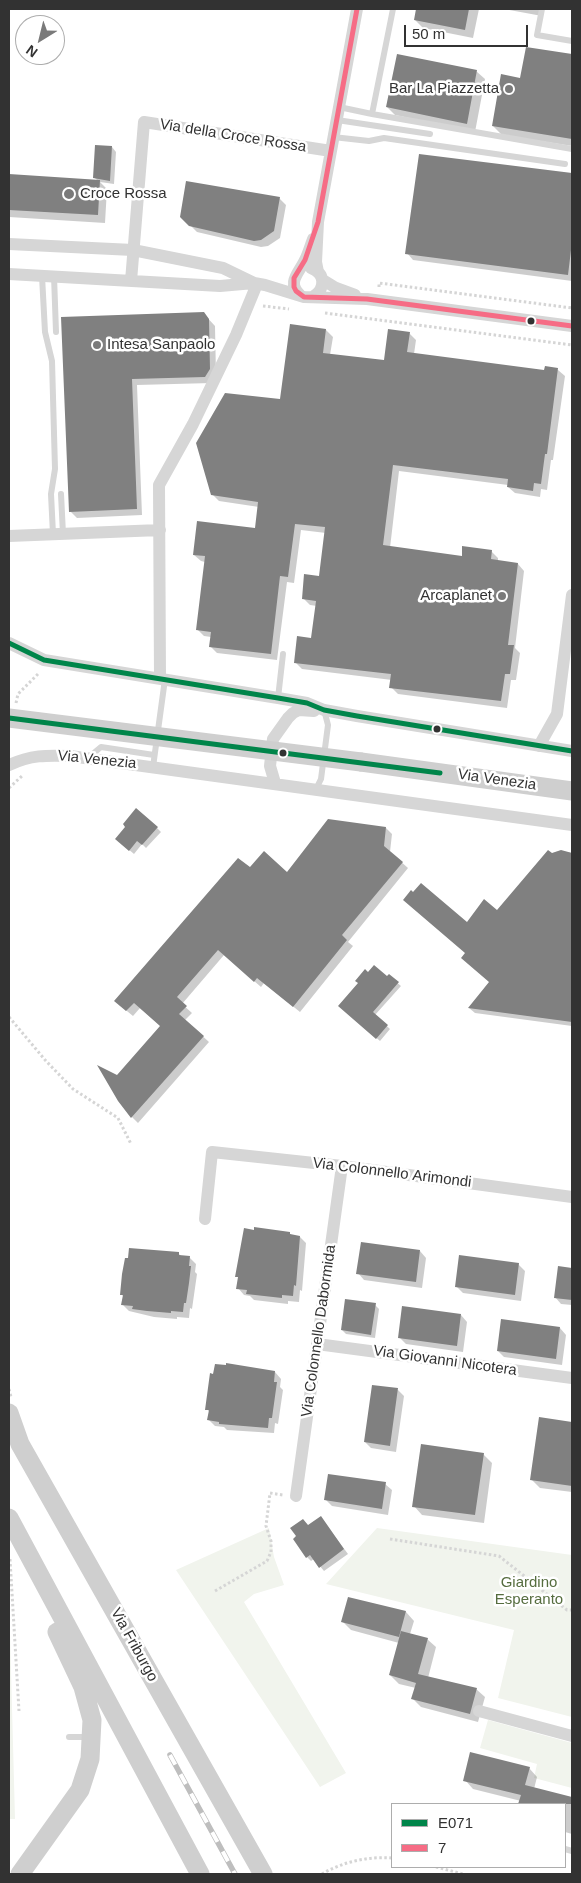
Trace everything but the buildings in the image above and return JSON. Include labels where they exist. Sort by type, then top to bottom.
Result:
[{"type":"street","points":[[300,295],[294,287],[297,274],[313,240],[318,222],[357,9]]},
{"type":"street","name":"Via della Croce Rossa","points":[[131,281],[144,122],[331,151]]},
{"type":"street","points":[[314,296],[321,290],[321,276],[316,262],[318,222]]},
{"type":"street","points":[[9,244],[133,250],[224,268],[258,284],[304,297],[368,299],[572,326]]},
{"type":"street","points":[[9,274],[220,286],[284,282],[309,268],[336,288],[368,299]]},
{"type":"street","points":[[163,678],[159,485],[193,424],[236,335],[258,284]]},
{"type":"street","points":[[9,536],[160,530]]},
{"type":"street","points":[[539,746],[557,714],[572,595]]},
{"type":"street","points":[[9,643],[44,660],[163,678],[307,703],[324,710],[572,751]]},
{"type":"street","points":[[275,783],[270,766],[273,739],[288,718],[299,710],[307,712],[324,710]]},
{"type":"street","name":"Via Venezia","points":[[9,718],[361,762],[572,791]]},
{"type":"street","name":"Via Venezia","points":[[9,765],[21,759],[41,755],[153,761],[275,783],[572,826]]},
{"type":"street","name":"Via Colonnello Arimondi","points":[[205,1219],[212,1152],[342,1166],[572,1197]]},
{"type":"street","name":"Via Colonnello Dabormida","points":[[296,1496],[342,1166]]},
{"type":"street","name":"Via Giovanni Nicotera","points":[[317,1344],[572,1378]]},
{"type":"street","name":"Via Friburgo","points":[[9,1413],[20,1444],[263,1874]]},
{"type":"street","points":[[9,1518],[200,1874]]},
{"type":"street","points":[[20,1874],[80,1790],[90,1759],[92,1738],[92,1720],[83,1687],[43,1602],[32,1563]]},
{"type":"street","points":[[479,1711],[572,1736]]},
{"type":"lane","points":[[372,114],[393,9]]},
{"type":"lane","points":[[542,9],[537,35],[572,41]]},
{"type":"lane","points":[[338,114],[372,114],[572,149]]},
{"type":"lane","points":[[338,114],[430,134]]},
{"type":"lane","points":[[333,137],[369,141],[384,138],[565,164]]},
{"type":"lane","points":[[48,276],[56,332]]},
{"type":"lane","points":[[48,276],[45,332],[52,361],[55,469],[51,494],[58,534]]},
{"type":"lane","points":[[58,534],[61,494]]},
{"type":"lane","points":[[278,698],[283,654]]},
{"type":"lane","points":[[153,761],[163,678]]},
{"type":"lane","points":[[316,789],[321,779],[328,725],[324,710]]},
{"type":"lane","points":[[69,1737],[92,1738]]},
{"type":"path","points":[[379,283],[572,308]]},
{"type":"path","points":[[267,306],[296,310]]},
{"type":"path","points":[[316,312],[375,318],[572,345]]},
{"type":"path","points":[[9,788],[23,775]]},
{"type":"path","points":[[9,1017],[46,1061],[73,1089],[118,1118],[131,1144]]},
{"type":"path","points":[[215,1591],[267,1561],[271,1552],[272,1540],[266,1526],[270,1493],[296,1496]]},
{"type":"path","points":[[390,1539],[499,1556],[567,1610],[572,1610]]},
{"type":"path","points":[[10,1552],[19,1711]]},
{"type":"path","points":[[322,1874],[330,1869],[360,1860],[391,1858]]},
{"type":"path","points":[[440,1868],[463,1874]]},
{"type":"green space","points":[[269,1528],[274,1557],[284,1585],[254,1594],[244,1602],[346,1773],[320,1787],[176,1570]]},
{"type":"green space","name":"Giardino Esperanto","points":[[377,1528],[572,1555],[572,1717],[498,1698],[514,1630],[326,1584]]},
{"type":"green space","points":[[9,1594],[15,1819],[9,1819]]},
{"type":"green space","points":[[488,1720],[572,1743],[572,1788],[534,1778],[537,1764],[480,1748]]},
{"type":"railway","points":[[170,1755],[235,1874]]},
{"type":"transit line","name":"7","points":[[357,9],[318,222],[305,260],[294,278],[296,291],[304,297],[367,299],[572,326]]},
{"type":"transit line","name":"E071","points":[[9,643],[44,660],[278,698],[307,703],[324,710],[357,716],[572,751]]},
{"type":"transit line","name":"E071","points":[[9,718],[440,773]]},
{"type":"place","name":"Bar La Piazzetta","points":[[509,89]]},
{"type":"place","name":"Croce Rossa","points":[[69,194]]},
{"type":"place","name":"Intesa Sanpaolo","points":[[97,345]]},
{"type":"place","name":"Arcaplanet","points":[[502,596]]}]
